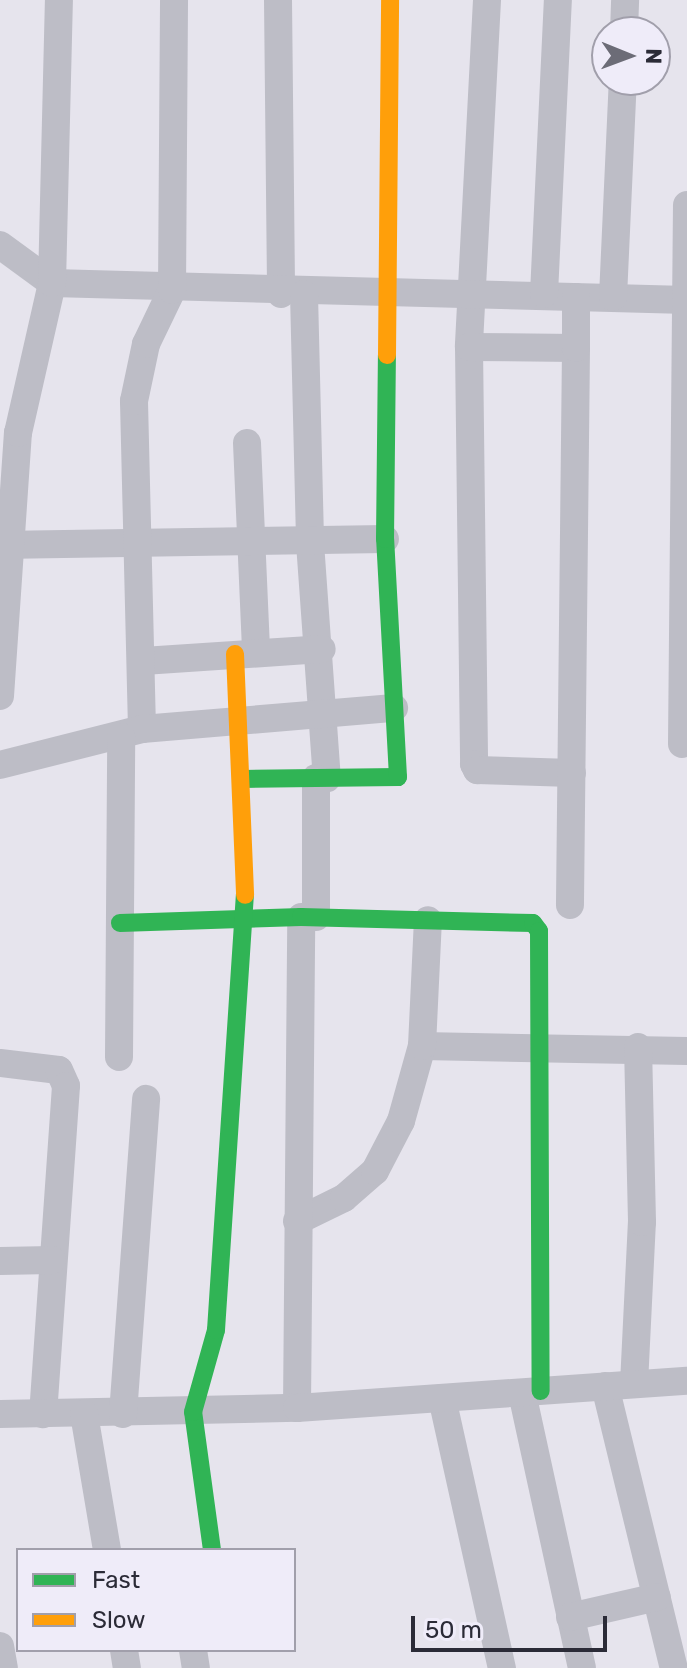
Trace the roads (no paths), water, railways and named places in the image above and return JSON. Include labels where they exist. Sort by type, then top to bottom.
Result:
[{"type":"street","points":[[0,696],[2,545],[26,389],[52,283],[59,0]]},
{"type":"street","points":[[119,1057],[120,923],[132,733],[143,661],[138,548],[137,373],[172,290],[174,0]]},
{"type":"street","points":[[278,0],[292,294],[310,543],[327,716],[309,917],[297,1221],[297,1408]]},
{"type":"street","points":[[243,779],[398,777],[385,539],[390,0]]},
{"type":"street","points":[[487,0],[469,347],[474,764],[477,770],[572,773]]},
{"type":"street","points":[[544,294],[558,0]]},
{"type":"street","points":[[613,297],[622,96]]},
{"type":"street","points":[[682,744],[687,205]]},
{"type":"street","points":[[0,245],[52,283],[292,294],[471,291],[685,300]]},
{"type":"street","points":[[570,905],[576,297]]},
{"type":"street","points":[[469,347],[576,348]]},
{"type":"street","points":[[212,1548],[193,1412],[216,1330],[246,919],[239,724],[251,545],[247,443]]},
{"type":"street","points":[[2,545],[138,548],[385,539]]},
{"type":"street","points":[[143,661],[322,649]]},
{"type":"street","points":[[0,765],[132,733],[394,708]]},
{"type":"street","points":[[120,923],[309,917],[533,923],[539,931],[532,1392],[570,1617],[582,1668]]},
{"type":"street","points":[[297,1221],[375,1171],[401,1121],[422,1046],[428,920]]},
{"type":"street","points":[[422,1046],[638,1047],[687,1051]]},
{"type":"street","points":[[634,1384],[642,1222],[638,1047]]},
{"type":"street","points":[[0,1063],[64,1074],[43,1414]]},
{"type":"street","points":[[123,1414],[146,1099]]},
{"type":"street","points":[[0,1261],[52,1260]]},
{"type":"street","points":[[0,1414],[123,1414],[297,1408],[687,1381]]},
{"type":"street","points":[[605,1386],[674,1668]]},
{"type":"street","points":[[442,1398],[502,1668]]},
{"type":"street","points":[[84,1414],[107,1548]]},
{"type":"street","points":[[570,1617],[657,1597]]},
{"type":"street","points":[[0,1646],[4,1668]]}]
